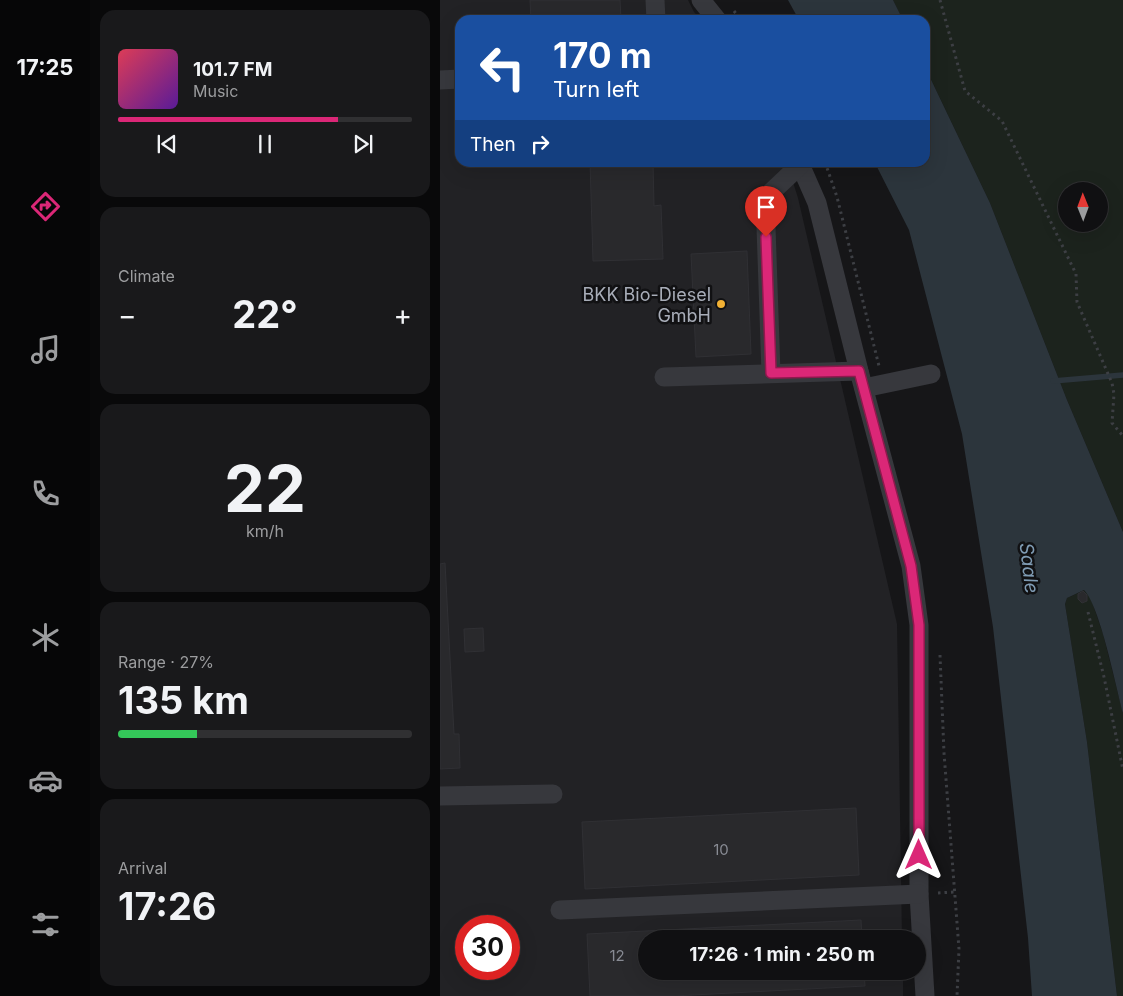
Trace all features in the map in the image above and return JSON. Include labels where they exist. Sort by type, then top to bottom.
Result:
[{"type":"street","points":[[655,0],[656,15]]},
{"type":"street","points":[[701,0],[713,15]]},
{"type":"street","points":[[440,80],[455,79]]},
{"type":"street","points":[[771,373],[765,198],[796,167]]},
{"type":"street","points":[[800,167],[817,203],[911,566],[919,625],[919,894],[925,996]]},
{"type":"street","points":[[664,377],[771,373],[862,380],[931,374]]},
{"type":"street","points":[[440,796],[553,794]]},
{"type":"street","points":[[560,910],[919,894]]},
{"type":"path","points":[[940,0],[965,91],[1002,121],[1076,274],[1077,302],[1112,383],[1114,394],[1112,423],[1123,436]]},
{"type":"path","points":[[1088,612],[1104,677],[1123,770]]},
{"type":"shaded area","points":[[440,0],[688,0],[697,15],[455,15],[455,167],[788,167],[798,198],[897,624],[902,930],[638,930],[638,980],[903,980],[903,996],[440,996]]},
{"type":"shaded area","points":[[893,0],[1123,0],[1123,532],[1067,400],[990,203],[930,77],[930,15],[900,15]]},
{"type":"shaded area","points":[[1084,590],[1090,596],[1103,634],[1123,713],[1123,996],[1117,996],[1087,742],[1065,604],[1067,598]]},
{"type":"water","points":[[788,0],[893,0],[900,15],[796,15]]},
{"type":"water","name":"Saale","points":[[930,77],[990,203],[1067,400],[1123,532],[1123,713],[1102,629],[1090,599],[1084,590],[1067,598],[1065,604],[1087,742],[1117,996],[1032,996],[1028,938],[993,627],[962,434],[909,230],[877,167],[930,167]]},
{"type":"building","points":[[530,0],[620,0],[621,15],[531,15]]},
{"type":"building","points":[[590,167],[653,167],[654,206],[661,205],[663,259],[593,261]]},
{"type":"building","name":"BKK Bio-Diesel GmbH","points":[[747,251],[751,354],[696,357],[691,254]]},
{"type":"building","points":[[445,563],[454,734],[459,734],[460,768],[440,769],[440,564]]},
{"type":"building","points":[[1083,591],[1087,595],[1087,601],[1082,603],[1078,599],[1078,594]]},
{"type":"building","points":[[483,628],[484,651],[465,652],[464,629]]},
{"type":"building","points":[[856,808],[859,875],[585,889],[582,822]]},
{"type":"building","points":[[861,920],[862,930],[665,930]]},
{"type":"building","points":[[638,931],[638,980],[865,980],[865,986],[674,996],[590,996],[587,934]]},
{"type":"waterway","points":[[1053,381],[1123,375]]},
{"type":"place","name":"BKK Bio-Diesel GmbH","points":[[721,304]]},
{"type":"route","points":[[766,237],[771,373],[859,371],[911,566],[919,625],[919,855]]}]
